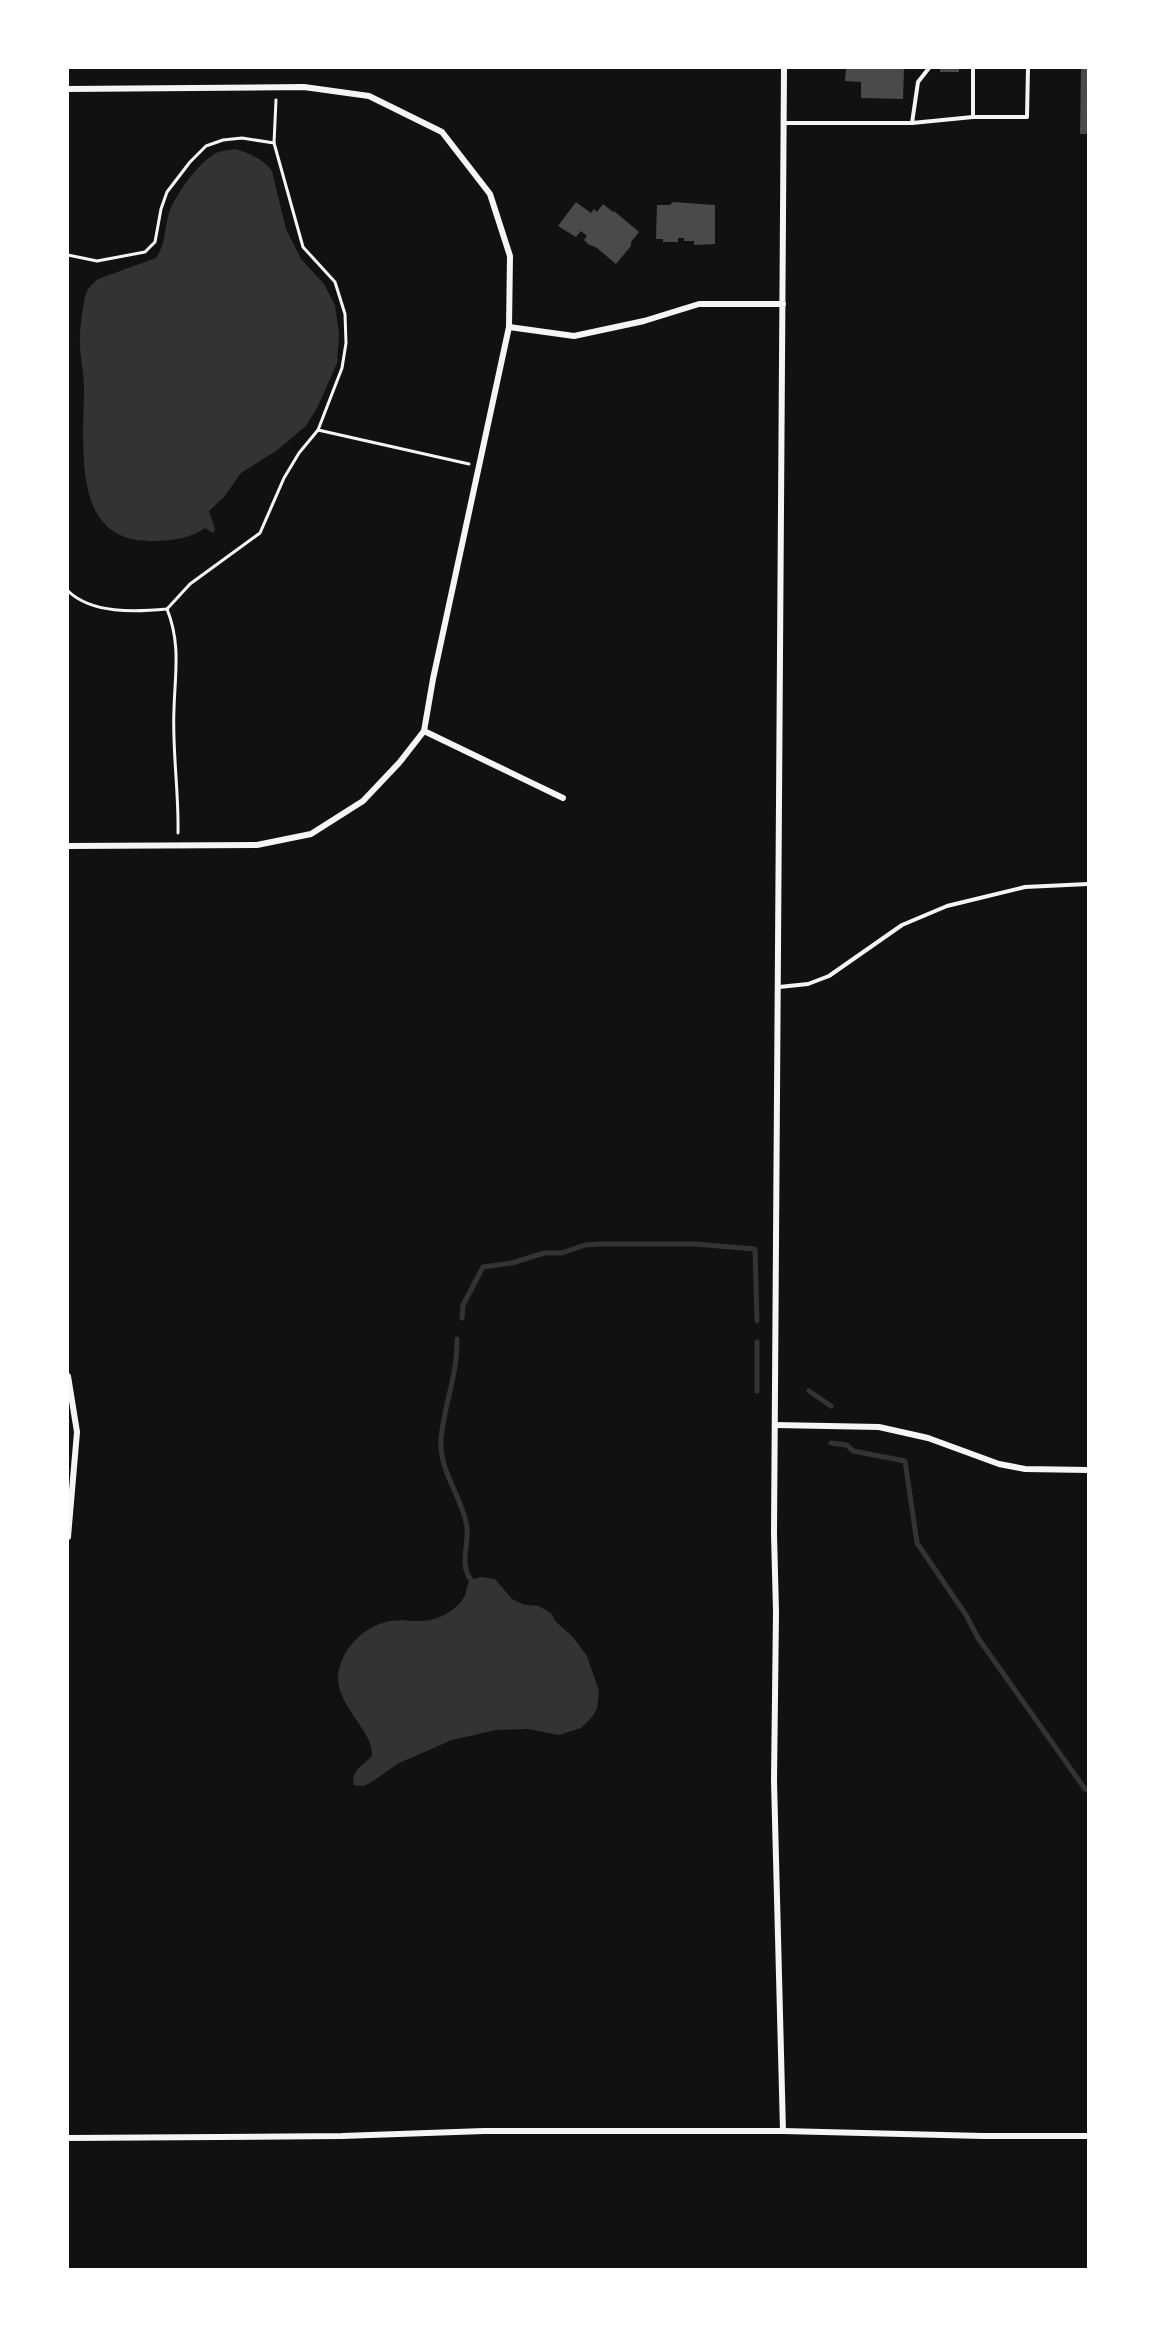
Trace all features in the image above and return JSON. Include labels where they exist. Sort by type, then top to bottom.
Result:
[{"type":"street","points":[[783,2131],[774,1781],[784,68]]},
{"type":"street","points":[[68,89],[304,87],[369,96],[442,132],[490,194],[510,256],[509,327],[433,679],[424,731],[399,763],[363,801],[311,834],[257,845],[68,846]]},
{"type":"street","points":[[509,327],[574,336],[644,321],[699,304],[783,304]]},
{"type":"street","points":[[424,731],[563,798]]},
{"type":"street","points":[[68,1376],[77,1432],[68,1537]]},
{"type":"street","points":[[775,1425],[879,1428],[928,1438],[999,1464],[1025,1469],[1089,1470]]},
{"type":"street","points":[[68,2138],[342,2136],[484,2131],[783,2131],[1089,2136]]},
{"type":"lane","points":[[912,123],[918,82],[929,68]]},
{"type":"lane","points":[[973,68],[973,117]]},
{"type":"lane","points":[[784,123],[912,123],[973,117],[1027,117],[1028,68]]},
{"type":"lane","points":[[779,987],[808,984],[829,976],[902,926],[947,906],[1025,887],[1089,884]]},
{"type":"path","points":[[68,591],[74,597],[95,607],[144,611],[166,609],[190,584],[260,533],[284,478],[299,453],[318,430],[342,368],[346,343],[345,314],[335,282],[303,247],[274,143],[277,88]]},
{"type":"path","points":[[68,255],[97,261],[145,252],[155,242],[161,209],[167,192],[190,162],[206,146],[223,140],[242,138],[274,143]]},
{"type":"path","points":[[318,430],[478,466]]},
{"type":"path","points":[[166,609],[172,623],[177,649],[174,709],[179,802],[177,845]]},
{"type":"shaded area","points":[[235,149],[255,157],[272,171],[286,229],[301,259],[324,284],[335,305],[339,334],[337,363],[318,406],[306,426],[276,451],[241,473],[224,497],[209,511],[215,529],[213,533],[205,528],[188,536],[170,540],[135,540],[114,532],[103,522],[89,494],[84,458],[84,383],[80,352],[81,322],[86,294],[98,279],[156,258],[162,247],[169,213],[176,197],[188,180],[209,157]]},
{"type":"shaded area","points":[[481,1577],[495,1579],[512,1599],[525,1605],[539,1606],[552,1614],[555,1621],[573,1637],[587,1656],[599,1691],[597,1709],[581,1728],[559,1735],[528,1729],[496,1730],[452,1740],[399,1763],[370,1783],[363,1786],[354,1785],[356,1772],[372,1756],[368,1738],[349,1709],[340,1689],[339,1668],[348,1649],[362,1634],[380,1624],[397,1620],[430,1620],[444,1615],[460,1603],[471,1580]]},
{"type":"building","points":[[846,68],[904,68],[903,99],[861,98],[861,82],[845,81]]},
{"type":"building","points":[[940,68],[959,68],[959,72],[940,72]]},
{"type":"building","points":[[1081,68],[1088,68],[1088,134],[1080,134]]},
{"type":"building","points":[[576,202],[591,213],[594,209],[597,212],[603,204],[639,232],[616,264],[597,248],[588,244],[584,240],[587,236],[581,231],[576,237],[558,226]]},
{"type":"building","points":[[673,202],[715,205],[715,244],[694,245],[694,241],[684,241],[684,238],[678,238],[678,242],[663,242],[663,239],[656,239],[657,205],[670,205]]},
{"type":"waterway","points":[[462,1318],[463,1305],[483,1267],[512,1263],[544,1253],[562,1253],[585,1245],[694,1244],[755,1249],[757,1321]]},
{"type":"waterway","points":[[457,1339],[457,1352],[443,1426],[441,1451],[467,1527],[465,1561],[467,1574],[471,1580]]},
{"type":"waterway","points":[[757,1342],[757,1391]]},
{"type":"waterway","points":[[809,1391],[831,1406]]},
{"type":"waterway","points":[[831,1443],[847,1445],[853,1451],[905,1461],[917,1543],[966,1615],[978,1638],[1085,1789],[1088,1790]]}]
